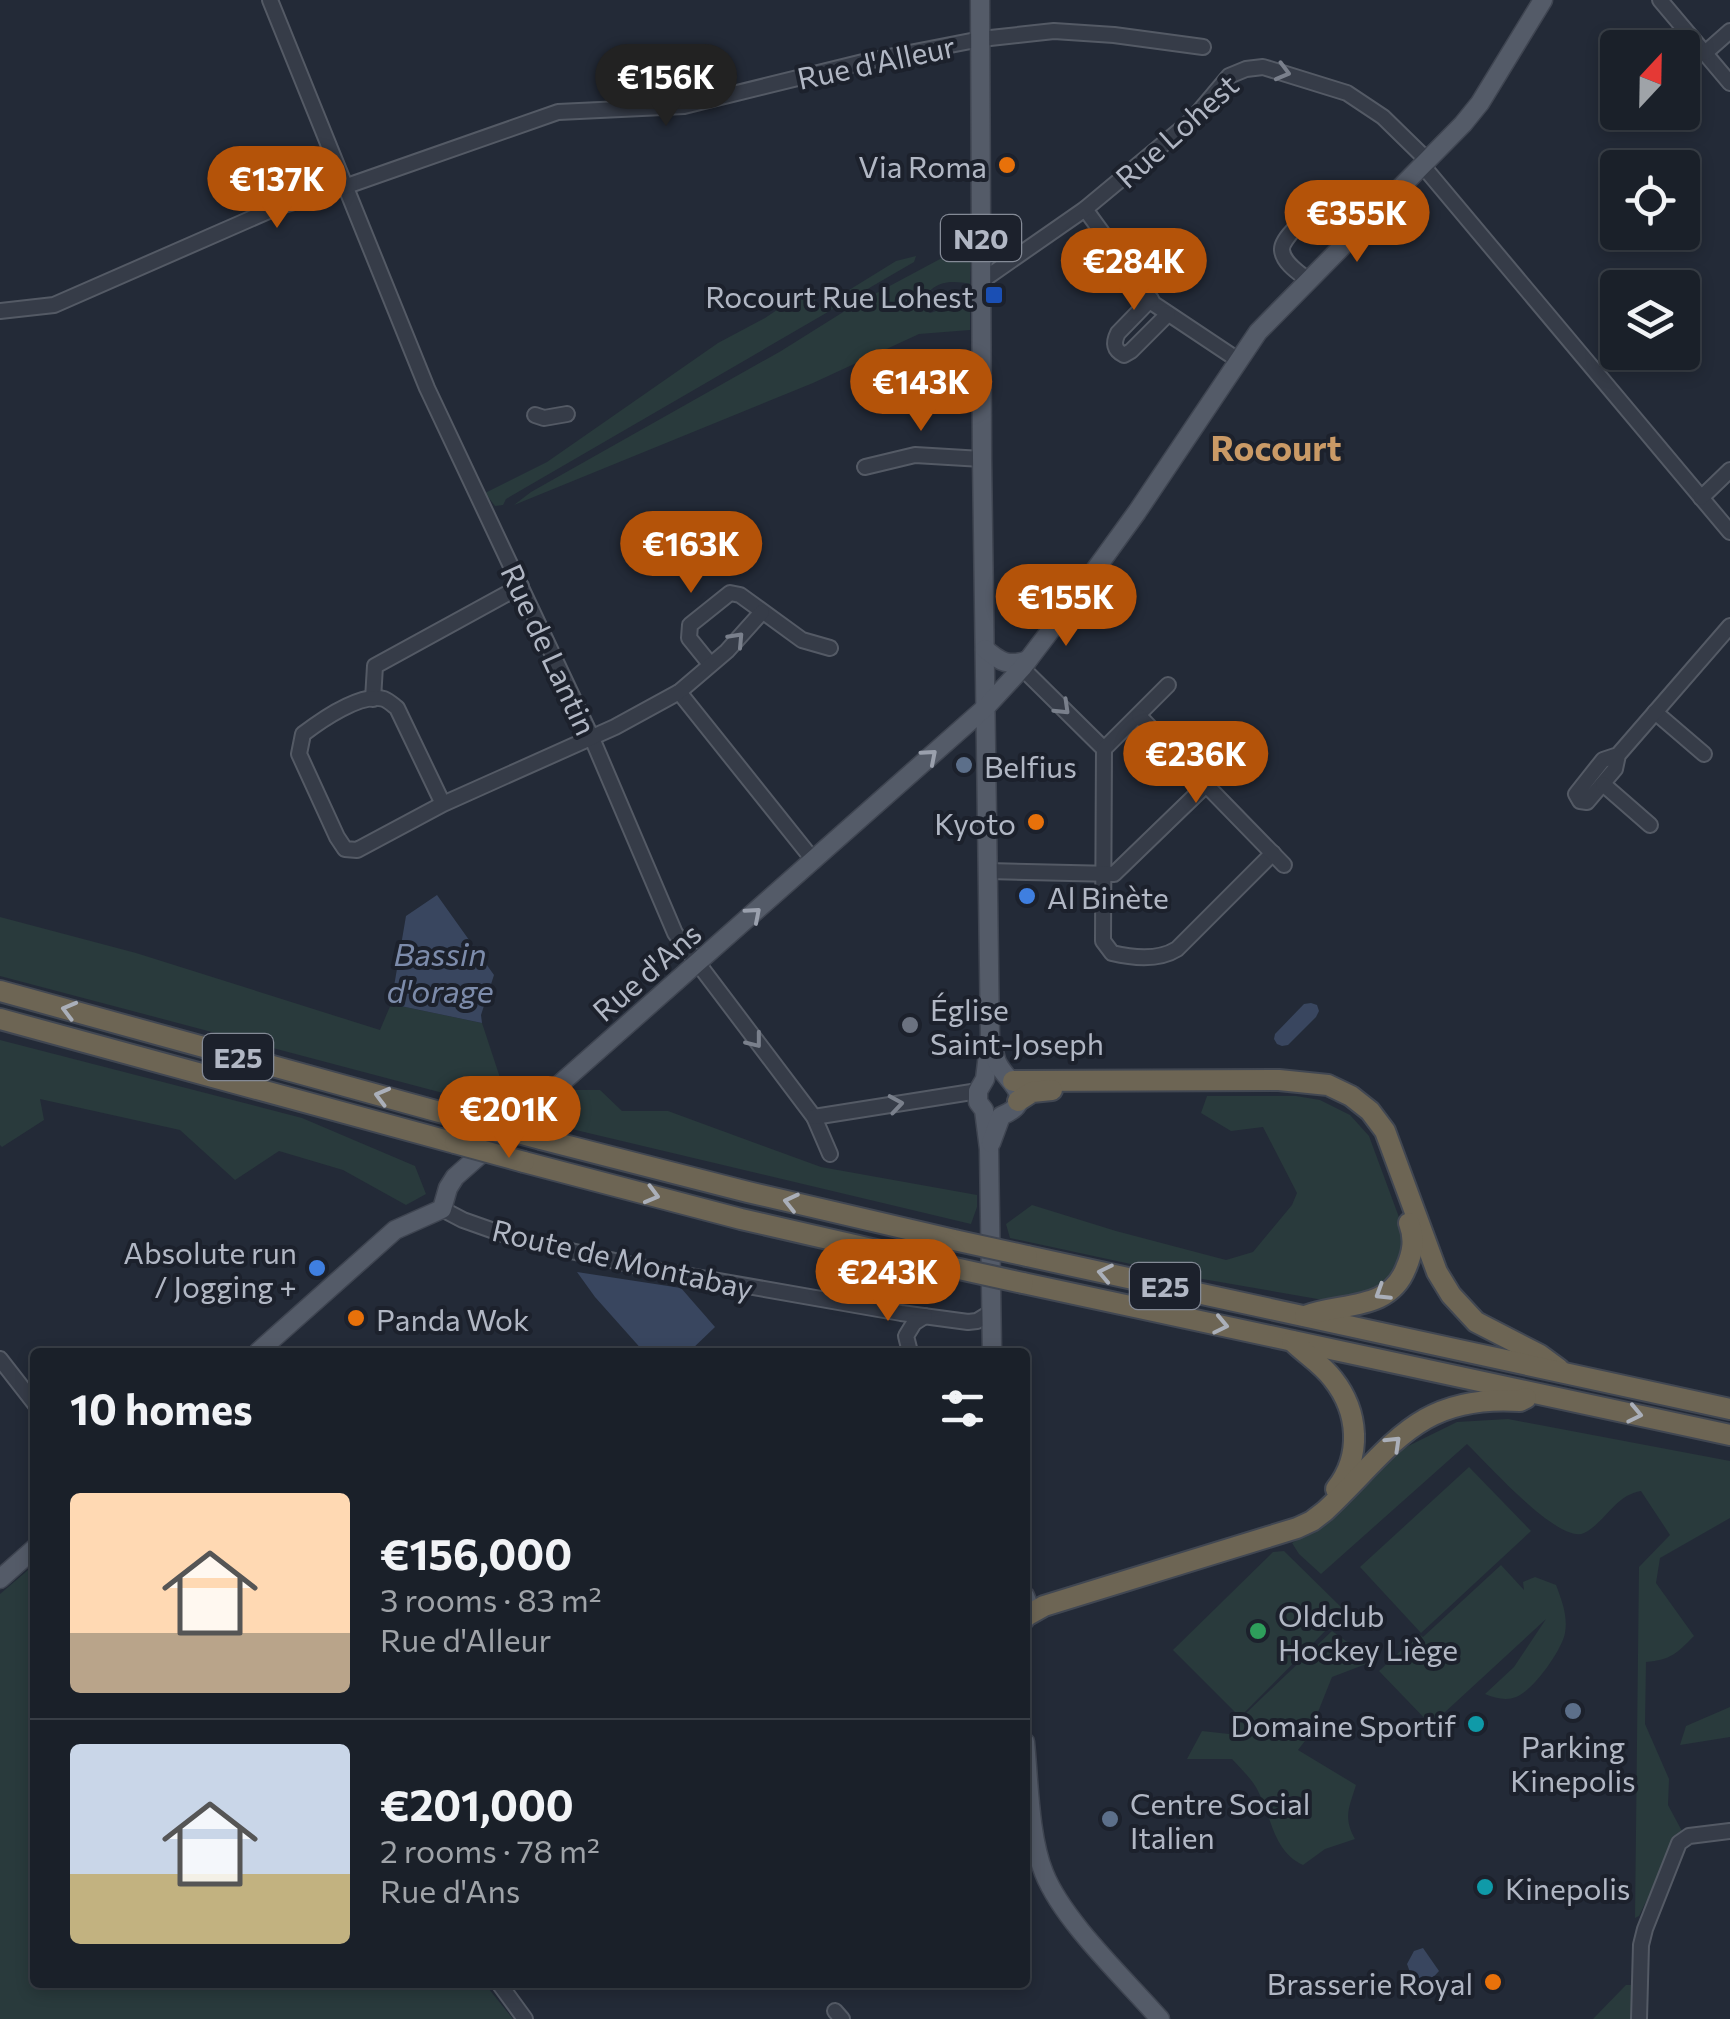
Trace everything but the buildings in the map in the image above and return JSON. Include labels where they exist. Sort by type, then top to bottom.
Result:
[{"type":"highway","name":"E25","points":[[0,991],[748,1192],[1730,1410]]},
{"type":"highway","name":"E25","points":[[0,1019],[741,1218],[950,1267],[1730,1435]]},
{"type":"highway","points":[[1014,1087],[1279,1080],[1328,1085],[1351,1096],[1370,1111],[1384,1131],[1438,1272],[1451,1295],[1476,1322],[1540,1355],[1564,1374]]},
{"type":"highway","points":[[1014,1087],[1032,1092],[1291,1089],[1346,1104],[1364,1118],[1377,1136],[1414,1244],[1404,1276],[1384,1295],[1355,1307],[1325,1308],[1303,1316]]},
{"type":"highway","points":[[1030,1606],[1292,1521],[1330,1496],[1348,1472],[1353,1457],[1354,1424],[1334,1379],[1291,1340]]},
{"type":"highway","points":[[1030,1607],[1044,1606],[1297,1528],[1325,1511],[1404,1432],[1422,1420],[1461,1403],[1520,1400],[1540,1394]]},
{"type":"main road","name":"N20","points":[[980,0],[990,1037],[978,1102],[992,1113]]},
{"type":"main road","name":"Rue d'Ans","points":[[442,1209],[455,1178],[986,707],[1025,664],[1137,512],[1258,332],[1463,124],[1544,0]]},
{"type":"main road","points":[[986,649],[1004,664],[1025,664]]},
{"type":"main road","points":[[964,727],[971,728],[986,742]]},
{"type":"main road","name":"N20","points":[[990,1037],[998,1066],[1014,1087]]},
{"type":"main road","points":[[981,1085],[998,1074],[1014,1087],[1010,1112],[992,1113],[992,1348]]},
{"type":"main road","points":[[262,1348],[395,1230],[442,1209]]},
{"type":"main road","points":[[0,1579],[30,1552]]},
{"type":"main road","points":[[1030,1794],[1034,1836],[1053,1891],[1075,1923],[1160,2019]]},
{"type":"street","name":"Rue de Lantin","points":[[270,0],[426,388],[591,736],[675,934],[814,1117],[830,1154]]},
{"type":"street","points":[[1660,0],[1730,84]]},
{"type":"street","points":[[1705,52],[1730,31]]},
{"type":"street","name":"Rue d'Alleur","points":[[0,311],[54,305],[280,206],[558,112],[684,106],[863,62],[981,39],[1054,32],[1114,35],[1203,48]]},
{"type":"street","name":"Rue Lohest","points":[[983,280],[1085,209],[1191,121],[1230,76],[1246,69],[1277,70],[1346,93],[1383,117],[1426,163]]},
{"type":"street","points":[[1426,163],[1730,532]]},
{"type":"street","points":[[1085,209],[1151,300],[1238,360]]},
{"type":"street","points":[[1308,280],[1286,260],[1282,250],[1286,239],[1308,216],[1328,216],[1351,237]]},
{"type":"street","points":[[1151,300],[1118,333],[1115,348],[1119,352],[1124,355],[1131,351],[1168,314]]},
{"type":"street","points":[[536,415],[544,418],[567,414]]},
{"type":"street","points":[[865,468],[915,455],[982,459]]},
{"type":"street","points":[[1701,498],[1730,470]]},
{"type":"street","points":[[374,699],[375,666],[521,586]]},
{"type":"street","points":[[710,664],[689,638],[690,625],[730,592],[740,595],[802,640],[830,648]]},
{"type":"street","points":[[444,804],[397,708],[384,699],[362,700],[322,719],[302,734],[300,754],[337,837],[345,850],[357,850],[679,692],[727,651],[762,612]]},
{"type":"street","points":[[1618,755],[1603,760],[1576,794],[1580,801],[1587,802],[1615,770],[1618,755],[1730,626]]},
{"type":"street","points":[[1025,664],[1104,748],[1102,941],[1112,953],[1165,956],[1273,853]]},
{"type":"street","points":[[1104,748],[1168,685]]},
{"type":"street","points":[[679,692],[814,861]]},
{"type":"street","points":[[1655,712],[1704,754]]},
{"type":"street","points":[[1139,716],[1284,864]]},
{"type":"street","points":[[1603,784],[1650,825]]},
{"type":"street","points":[[988,871],[1114,874],[1206,785]]},
{"type":"street","points":[[814,1117],[981,1085]]},
{"type":"street","name":"Route de Montabay","points":[[442,1209],[498,1233],[537,1244],[695,1277],[968,1322],[990,1313]]},
{"type":"street","points":[[909,1348],[906,1336],[914,1323],[925,1316]]},
{"type":"street","points":[[0,1359],[30,1398]]},
{"type":"street","points":[[1639,2019],[1644,1929],[1679,1842],[1689,1836],[1730,1831]]},
{"type":"street","points":[[502,1988],[524,2019]]},
{"type":"shaded area","points":[[971,238],[970,284],[940,285],[928,293],[919,307],[930,313],[955,305],[970,308],[970,330],[919,334],[813,383],[514,505],[856,304],[955,251]]},
{"type":"shaded area","points":[[916,256],[914,262],[506,499],[503,505],[495,506],[485,493],[547,462],[718,343],[808,289],[820,308],[896,261]]},
{"type":"shaded area","points":[[0,917],[136,953],[380,1030],[391,1004],[482,1023],[511,1111],[0,976]]},
{"type":"shaded area","points":[[0,1040],[302,1118],[415,1166],[426,1194],[406,1205],[343,1170],[279,1151],[235,1180],[180,1130],[40,1099],[44,1120],[2,1147]]},
{"type":"shaded area","points":[[564,1090],[600,1090],[622,1111],[668,1111],[821,1167],[977,1195],[977,1207],[971,1224],[542,1122]]},
{"type":"shaded area","points":[[1207,1096],[1296,1096],[1320,1100],[1350,1115],[1369,1136],[1407,1239],[1396,1274],[1352,1305],[1191,1277],[1010,1238],[1006,1224],[1032,1205],[1226,1260],[1253,1252],[1292,1205],[1297,1193],[1263,1127],[1231,1131],[1201,1113]]},
{"type":"shaded area","points":[[1508,1419],[1730,1461],[1730,1518],[1660,1558],[1656,1583],[1694,1636],[1673,1655],[1646,1662],[1645,1724],[1669,1779],[1668,1805],[1683,1833],[1635,1918],[1639,1567],[1670,1535],[1641,1491],[1624,1498],[1584,1533],[1573,1533],[1541,1515],[1467,1444],[1321,1574],[1292,1543],[1309,1533],[1402,1449],[1457,1422]]},
{"type":"shaded area","points":[[1469,1467],[1531,1531],[1421,1633],[1360,1567]]},
{"type":"shaded area","name":"Oldclub Hockey Liège","points":[[1284,1551],[1343,1613],[1240,1717],[1173,1650],[1273,1552]]},
{"type":"shaded area","points":[[1501,1565],[1524,1590],[1523,1582],[1535,1577],[1556,1585],[1565,1615],[1563,1640],[1546,1669],[1523,1693],[1504,1699],[1485,1694],[1514,1667],[1546,1619],[1431,1725],[1379,1671],[1419,1634],[1423,1637]]},
{"type":"shaded area","points":[[30,1568],[30,1988],[488,1988],[513,2019],[0,2019],[0,1594]]},
{"type":"shaded area","points":[[1332,1631],[1374,1661],[1332,1677],[1308,1737],[1298,1750],[1356,1785],[1348,1818],[1355,1839],[1325,1849],[1303,1865],[1279,1843],[1256,1787],[1232,1759],[1187,1759],[1202,1731],[1229,1734]]},
{"type":"shaded area","points":[[1730,1707],[1730,1737],[1680,1745],[1686,1726]]},
{"type":"shaded area","points":[[1626,1985],[1633,1985],[1631,2019],[1593,2019]]},
{"type":"water","name":"Bassin d'orage","points":[[437,895],[494,975],[482,1023],[391,1004],[406,916]]},
{"type":"water","points":[[1304,1004],[1317,1005],[1316,1017],[1288,1045],[1277,1044],[1275,1034]]},
{"type":"water","points":[[577,1272],[681,1288],[715,1327],[693,1348],[640,1348]]},
{"type":"water","points":[[1423,1948],[1439,1971],[1422,1980],[1411,1975],[1407,1964],[1414,1951]]},
{"type":"place","name":"Via Roma","points":[[1007,165]]},
{"type":"place","name":"Rocourt Rue Lohest","points":[[994,295]]},
{"type":"place","name":"Belfius","points":[[964,765]]},
{"type":"place","name":"Kyoto","points":[[1036,822]]},
{"type":"place","name":"Al Binète","points":[[1027,896]]},
{"type":"place","name":"Église Saint-Joseph","points":[[910,1025]]},
{"type":"place","name":"Absolute run / Jogging +","points":[[317,1268]]},
{"type":"place","name":"Panda Wok","points":[[356,1318]]},
{"type":"place","name":"Oldclub Hockey Liège","points":[[1258,1631]]},
{"type":"place","name":"Parking Kinepolis","points":[[1573,1711]]},
{"type":"place","name":"Domaine Sportif","points":[[1476,1724]]},
{"type":"place","name":"Centre Social Italien","points":[[1110,1819]]},
{"type":"place","name":"Kinepolis","points":[[1485,1887]]},
{"type":"place","name":"Brasserie Royal","points":[[1493,1982]]},
{"type":"district","name":"Rocourt","points":[[1276,446]]}]
